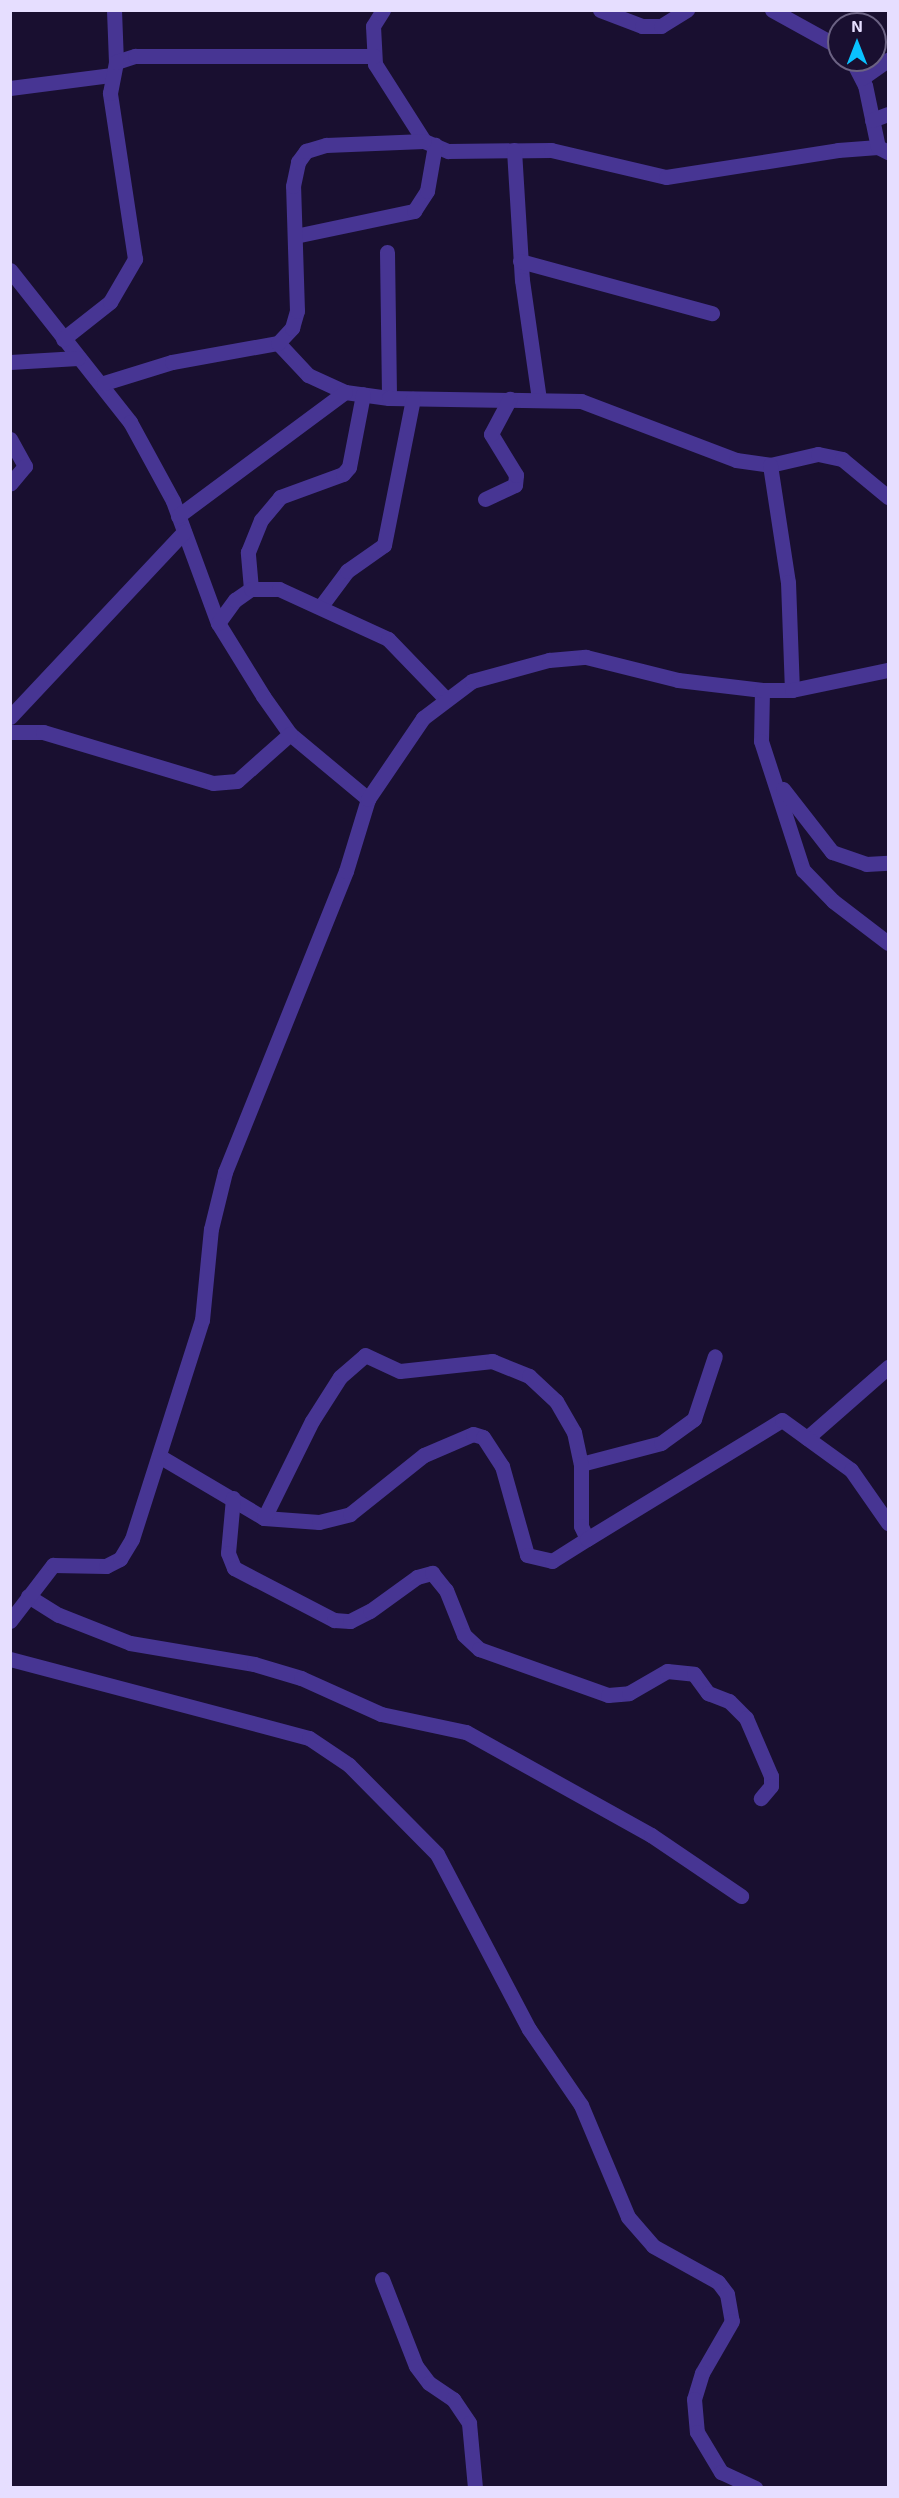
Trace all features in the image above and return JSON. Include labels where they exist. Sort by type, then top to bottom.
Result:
[{"type":"street","points":[[63,339],[110,302],[135,259],[114,69],[114,10]]},
{"type":"street","points":[[295,236],[414,211],[427,190],[430,143],[374,56],[373,26],[383,10]]},
{"type":"street","points":[[600,10],[642,26],[661,26],[687,10]]},
{"type":"street","points":[[772,10],[827,40]]},
{"type":"street","points":[[10,88],[114,69],[135,56],[374,56]]},
{"type":"street","points":[[862,78],[888,60]]},
{"type":"street","points":[[104,383],[172,362],[278,343],[292,328],[297,311],[293,186],[306,151],[326,145],[430,143],[448,151],[551,150],[666,177],[883,150],[859,72]]},
{"type":"street","points":[[872,120],[888,114]]},
{"type":"street","points":[[514,150],[520,261],[539,399]]},
{"type":"street","points":[[387,252],[389,398]]},
{"type":"street","points":[[520,261],[712,313]]},
{"type":"street","points":[[10,270],[78,358],[104,383],[178,516],[218,623],[290,734],[368,799]]},
{"type":"street","points":[[278,343],[308,375],[345,392],[413,399],[539,399],[613,410],[704,452],[770,465],[818,454],[842,459],[888,497]]},
{"type":"street","points":[[10,362],[78,358]]},
{"type":"street","points":[[178,516],[345,392]]},
{"type":"street","points":[[252,589],[248,552],[261,520],[280,497],[350,467],[363,394]]},
{"type":"street","points":[[321,606],[347,571],[384,545],[413,399]]},
{"type":"street","points":[[485,499],[515,485],[516,475],[491,434],[510,399]]},
{"type":"street","points":[[10,439],[25,466],[10,484]]},
{"type":"street","points":[[770,465],[788,582],[792,690]]},
{"type":"street","points":[[10,717],[184,532]]},
{"type":"street","points":[[218,623],[235,600],[252,589],[279,589],[321,606],[388,639],[444,697]]},
{"type":"street","points":[[10,1622],[28,1596],[58,1563],[106,1566],[120,1559],[132,1539],[202,1320],[211,1229],[225,1172],[346,871],[368,799],[423,718],[444,697],[509,668],[586,657],[678,680],[762,690],[792,690],[888,670]]},
{"type":"street","points":[[762,690],[761,741],[777,782],[803,870],[833,901],[888,943]]},
{"type":"street","points":[[10,732],[43,732],[213,783],[237,781],[290,734]]},
{"type":"street","points":[[777,782],[832,852],[866,864],[888,864]]},
{"type":"street","points":[[264,1518],[312,1421],[359,1355],[400,1371],[475,1360],[510,1366],[556,1401],[574,1432],[581,1464],[581,1526],[587,1539]]},
{"type":"street","points":[[581,1464],[661,1443],[694,1419],[715,1356]]},
{"type":"street","points":[[807,1438],[888,1367]]},
{"type":"street","points":[[159,1456],[264,1518],[320,1522],[350,1514],[424,1455],[473,1434],[483,1437],[502,1466],[527,1555],[552,1561],[769,1423],[787,1421],[851,1470],[888,1523]]},
{"type":"street","points":[[233,1498],[228,1553],[234,1568],[334,1620],[350,1621],[370,1611],[417,1576],[432,1573],[446,1590],[464,1635],[479,1649],[608,1695],[629,1693],[667,1671],[694,1674],[708,1693],[729,1701],[746,1718],[771,1776],[771,1786],[761,1798]]},
{"type":"street","points":[[28,1596],[59,1615],[130,1643],[254,1664],[301,1678],[381,1714],[466,1732],[651,1835],[741,1896]]},
{"type":"street","points":[[10,1659],[309,1738],[349,1764],[437,1854],[529,2029],[581,2105],[628,2217],[653,2246],[718,2282],[727,2294],[732,2321],[702,2373],[694,2399],[697,2432],[721,2472],[756,2487]]},
{"type":"street","points":[[382,2279],[417,2366],[429,2383],[453,2399],[469,2422],[475,2487]]}]
